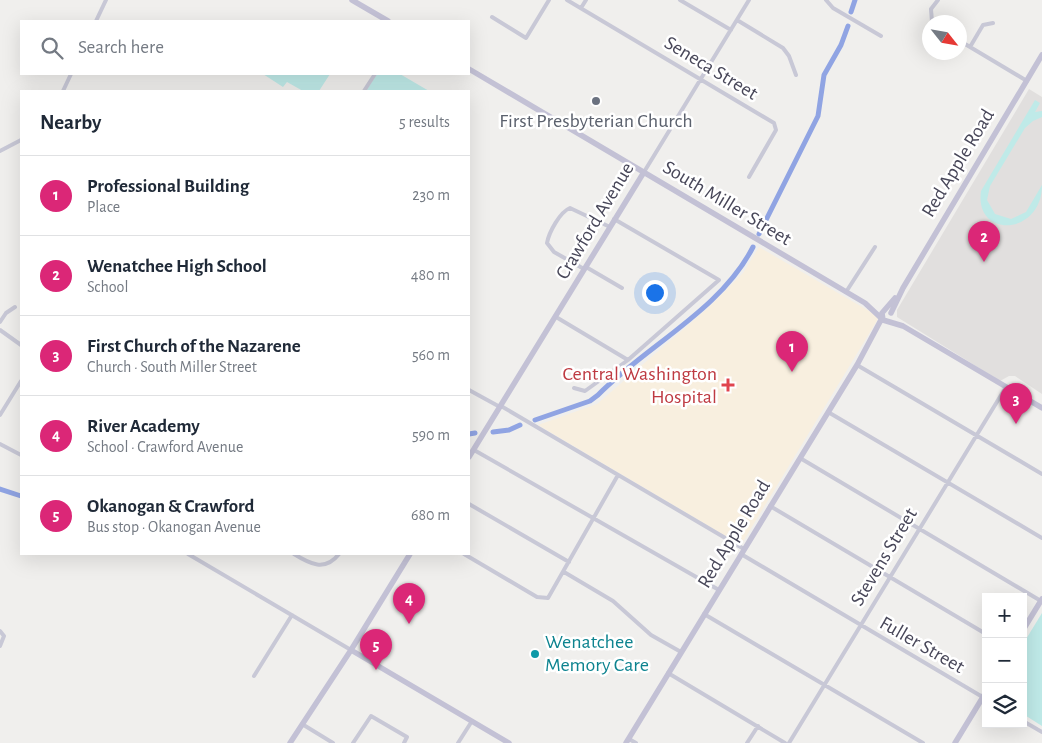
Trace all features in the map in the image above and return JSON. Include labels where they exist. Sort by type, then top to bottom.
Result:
[{"type":"street","points":[[96,20],[106,0]]},
{"type":"street","points":[[352,0],[386,20]]},
{"type":"street","points":[[492,17],[526,38],[549,0]]},
{"type":"street","name":"Seneca Street","points":[[567,0],[775,125],[776,130],[749,176]]},
{"type":"street","points":[[581,8],[586,0]]},
{"type":"street","points":[[680,0],[731,30]]},
{"type":"street","name":"Crawford Avenue","points":[[470,456],[749,0]]},
{"type":"street","points":[[826,0],[833,8],[880,36]]},
{"type":"street","points":[[931,15],[931,10],[938,0]]},
{"type":"street","points":[[737,20],[783,48],[789,56],[796,74]]},
{"type":"street","points":[[970,47],[983,26],[992,23]]},
{"type":"street","points":[[967,45],[1026,81]]},
{"type":"street","name":"Red Apple Road","points":[[627,741],[856,364],[884,319],[891,314],[902,288],[1042,55]]},
{"type":"street","name":"South Miller Street","points":[[470,70],[846,292],[865,303],[891,314],[903,326]]},
{"type":"street","points":[[63,90],[71,75]]},
{"type":"street","points":[[365,90],[374,75]]},
{"type":"street","points":[[0,151],[20,141]]},
{"type":"street","points":[[610,227],[570,208],[564,212],[549,236],[547,243],[550,249],[622,288]]},
{"type":"street","points":[[574,388],[585,391],[628,360],[718,280],[614,220]]},
{"type":"street","points":[[846,292],[875,246]]},
{"type":"street","name":"Red Apple Road","points":[[884,319],[884,310],[902,288]]},
{"type":"street","name":"South Miller Street","points":[[865,303],[884,319],[903,326],[1042,408]]},
{"type":"street","points":[[0,322],[6,313],[15,307]]},
{"type":"street","points":[[556,317],[628,360]]},
{"type":"street","points":[[0,330],[20,343]]},
{"type":"street","points":[[856,364],[1042,474]]},
{"type":"street","points":[[0,415],[20,383]]},
{"type":"street","name":"Stevens Street","points":[[787,743],[1006,387]]},
{"type":"street","name":"Fuller Street","points":[[470,391],[743,551],[860,626],[982,694]]},
{"type":"street","points":[[828,412],[1042,538]]},
{"type":"street","points":[[0,444],[20,454]]},
{"type":"street","points":[[474,450],[719,590]]},
{"type":"street","points":[[800,458],[1041,600],[1027,623]]},
{"type":"street","points":[[466,555],[541,599],[548,598],[592,518],[618,476]]},
{"type":"street","points":[[470,505],[569,562]]},
{"type":"street","points":[[770,506],[982,632]]},
{"type":"street","points":[[190,555],[509,743]]},
{"type":"street","points":[[196,559],[198,555]]},
{"type":"street","points":[[296,555],[319,566],[328,564],[337,555]]},
{"type":"street","points":[[290,743],[351,650],[409,555]]},
{"type":"street","points":[[564,572],[613,601],[651,635],[681,652]]},
{"type":"street","points":[[704,614],[923,743]]},
{"type":"street","points":[[254,676],[292,615]]},
{"type":"street","points":[[0,631],[4,636],[0,646]]},
{"type":"street","points":[[668,673],[787,743]]},
{"type":"street","points":[[955,743],[982,701]]},
{"type":"street","points":[[353,743],[370,716],[407,737],[404,743]]},
{"type":"street","points":[[458,743],[472,721]]},
{"type":"street","points":[[1027,723],[1042,732]]},
{"type":"street","points":[[302,724],[333,743]]},
{"type":"street","points":[[747,743],[758,726]]},
{"type":"street","points":[[627,741],[636,743]]},
{"type":"shaded area","points":[[265,75],[329,75],[320,90],[301,90],[287,82],[283,87]]},
{"type":"shaded area","points":[[376,75],[402,75],[427,90],[367,90]]},
{"type":"shaded area","points":[[1029,89],[1042,97],[1042,394],[1015,376],[1009,376],[1000,381],[897,317],[897,310]]},
{"type":"shaded area","points":[[1035,100],[1040,103],[1035,112],[1042,111],[1042,117],[1033,121],[1025,128],[990,186],[987,200],[995,214],[1011,219],[1026,212],[1042,185],[1039,202],[1031,214],[1021,222],[1009,225],[997,224],[988,217],[982,207],[981,191]]},
{"type":"shaded area","name":"Central Washington Hospital","points":[[759,247],[876,315],[878,319],[741,545],[538,425],[597,404],[708,308],[743,273]]},
{"type":"shaded area","points":[[1042,613],[1042,726],[1027,717],[1027,637]]},
{"type":"waterway","points":[[851,12],[855,0]]},
{"type":"waterway","points":[[759,234],[818,116],[824,75],[841,45],[848,26]]},
{"type":"waterway","points":[[535,420],[590,401],[598,395],[617,377],[703,309],[739,269],[753,247]]},
{"type":"waterway","points":[[493,432],[509,430],[520,425]]},
{"type":"waterway","points":[[470,434],[475,433]]},
{"type":"waterway","points":[[0,489],[20,496]]},
{"type":"place","name":"First Presbyterian Church","points":[[596,101]]},
{"type":"place","name":"Wenatchee High School","points":[[984,262]]},
{"type":"place","name":"Professional Building","points":[[792,372]]},
{"type":"place","name":"Central Washington Hospital","points":[[728,385]]},
{"type":"place","name":"First Church of the Nazarene","points":[[1016,424]]},
{"type":"place","name":"River Academy","points":[[409,624]]},
{"type":"place","name":"Wenatchee Memory Care","points":[[535,654]]},
{"type":"place","name":"Okanogan & Crawford","points":[[376,670]]}]
